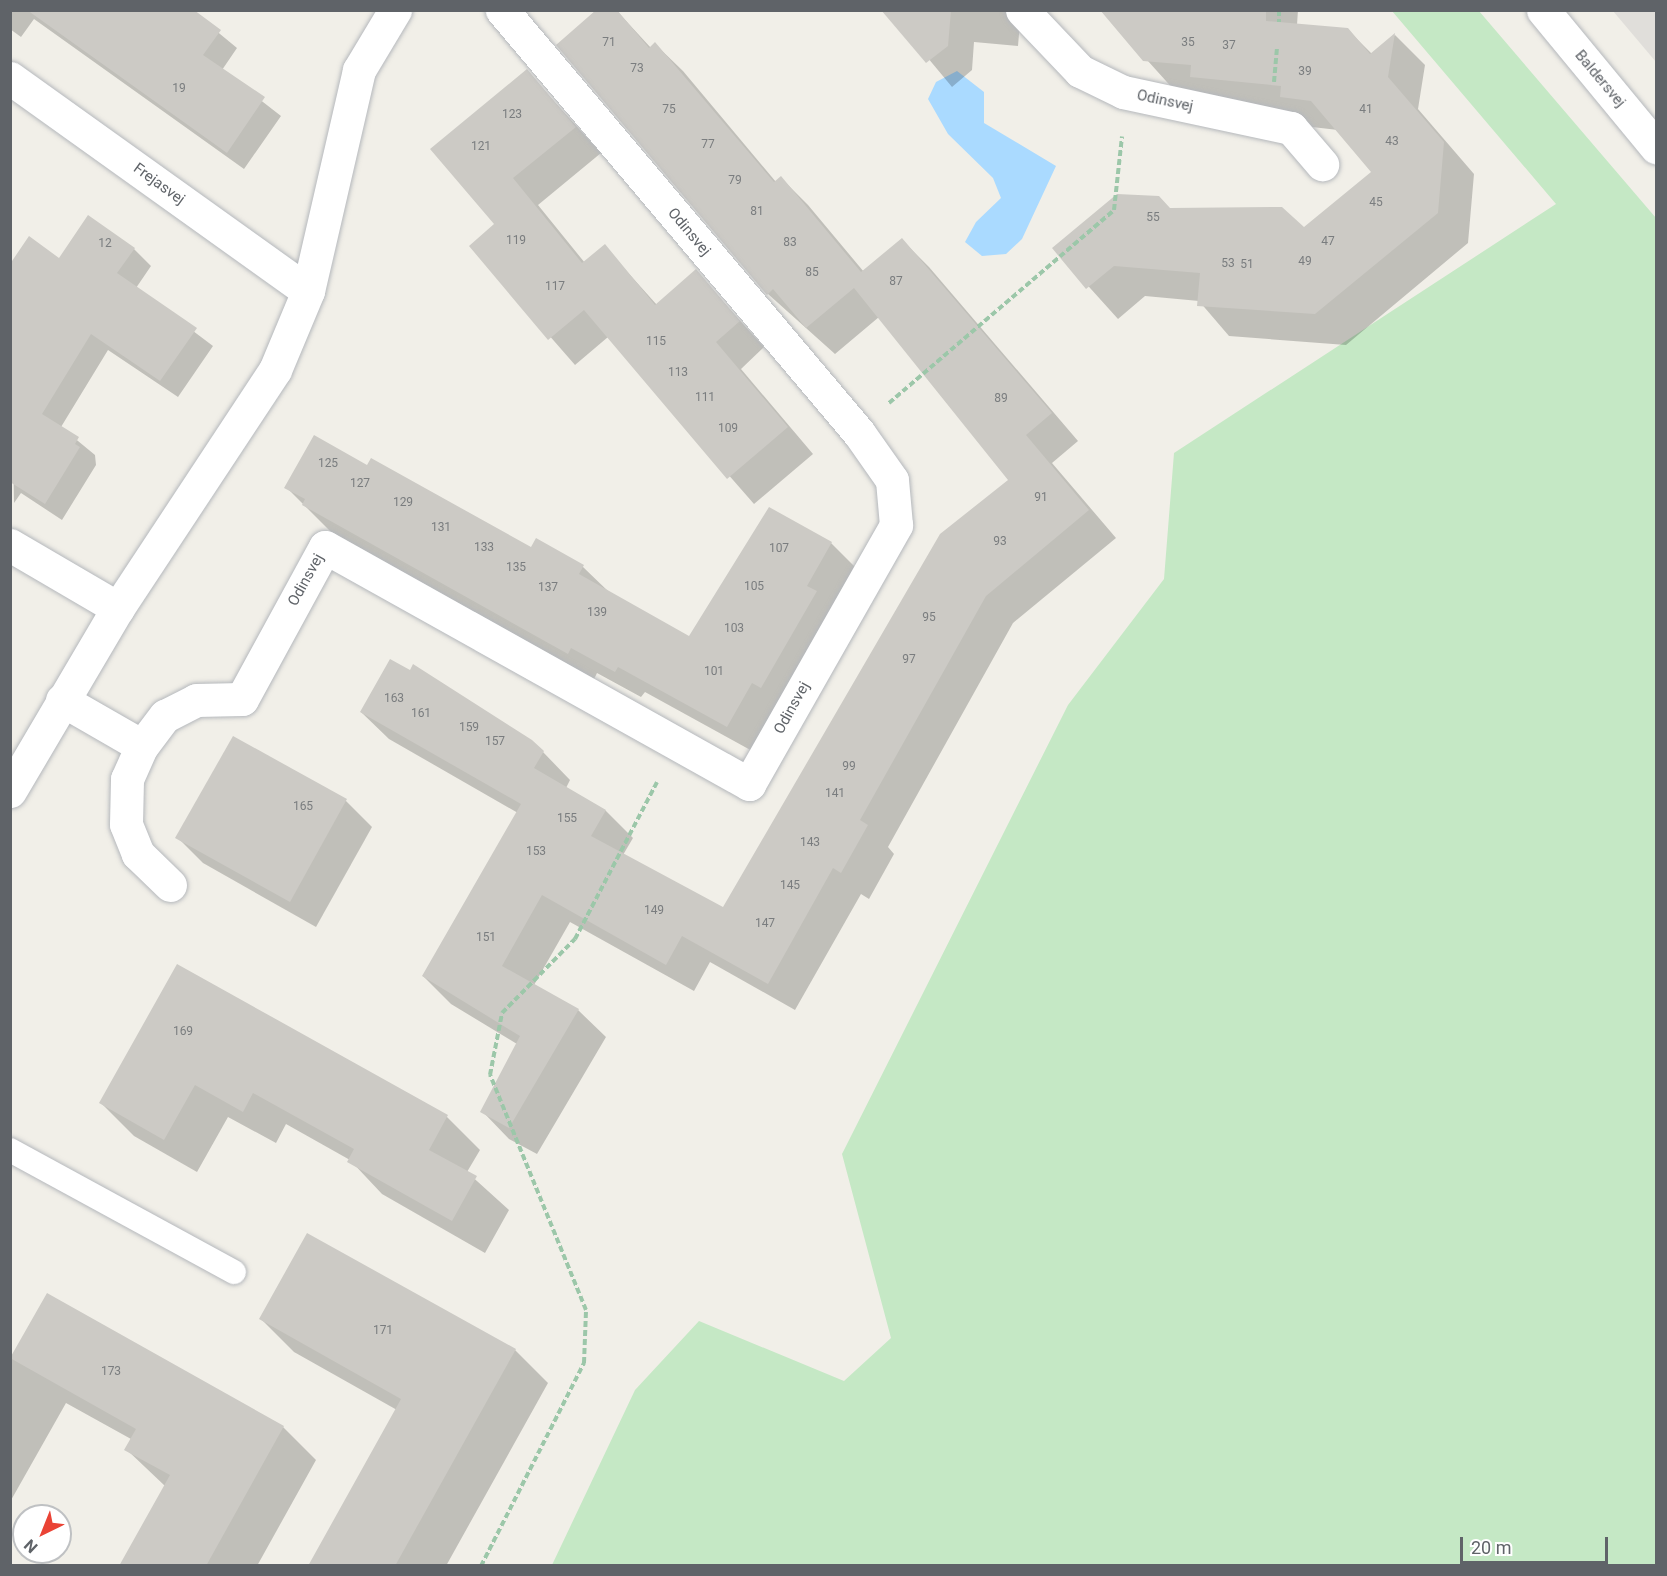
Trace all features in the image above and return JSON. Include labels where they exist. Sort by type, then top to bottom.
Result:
[{"type":"street","points":[[10,791],[118,608],[275,370],[308,291],[359,70],[395,10]]},
{"type":"street","name":"Odinsvej","points":[[170,885],[138,854],[126,824],[127,779],[142,746],[165,716],[196,700],[242,699],[325,547],[749,784],[896,525],[892,480],[859,433],[502,10]]},
{"type":"street","name":"Odinsvej","points":[[1022,10],[1080,71],[1124,92],[1291,129],[1322,164]]},
{"type":"street","name":"Baldersvej","points":[[1543,10],[1656,147]]},
{"type":"street","name":"Frejasvej","points":[[10,78],[308,291]]},
{"type":"street","points":[[10,545],[118,608]]},
{"type":"street","points":[[62,700],[142,746]]},
{"type":"lane","points":[[10,1149],[234,1272]]},
{"type":"path","points":[[1279,10],[1279,22]]},
{"type":"path","points":[[859,433],[915,376],[1114,210],[1124,92]]},
{"type":"path","points":[[481,1566],[584,1364],[585,1310],[490,1076],[502,1013],[575,939],[676,745]]},
{"type":"shaded area","points":[[1613,11],[1656,11],[1656,62]]},
{"type":"green space","points":[[1392,11],[1479,11],[1656,218],[1656,1565],[552,1565],[635,1390],[699,1321],[844,1381],[891,1338],[842,1154],[1068,705],[1164,579],[1174,453],[1556,204]]},
{"type":"water","points":[[957,71],[984,92],[984,123],[1056,166],[1022,239],[1006,254],[982,256],[965,242],[976,222],[1001,198],[993,178],[948,134],[928,99],[936,82]]},
{"type":"building","points":[[27,10],[194,10],[221,30],[203,55],[265,97],[227,153]]},
{"type":"building","points":[[596,10],[617,10],[649,48],[655,42],[774,182],[781,176],[861,272],[902,238],[1052,413],[1026,435],[1089,510],[986,596],[860,820],[868,825],[841,873],[833,868],[768,984],[682,936],[666,965],[542,895],[502,966],[579,1009],[509,1128],[480,1112],[520,1036],[422,976],[521,804],[360,712],[390,659],[410,670],[413,664],[532,740],[544,751],[534,768],[606,810],[591,836],[723,907],[940,534],[1008,480],[854,288],[806,328],[773,289],[767,295],[556,45]]},
{"type":"building","points":[[881,10],[951,10],[948,46],[926,63]]},
{"type":"building","points":[[1100,10],[1266,10],[1266,21],[1348,28],[1370,54],[1395,33],[1388,77],[1444,142],[1438,213],[1315,314],[1197,306],[1200,273],[1114,266],[1086,289],[1052,248],[1117,194],[1159,196],[1170,208],[1282,207],[1304,227],[1371,172],[1311,101],[1280,97],[1281,86],[1190,77],[1191,65],[1143,61]]},
{"type":"building","points":[[527,69],[576,127],[513,178],[582,263],[605,244],[655,305],[696,269],[740,321],[716,342],[788,427],[727,479],[584,310],[548,340],[469,246],[494,224],[430,149]]},
{"type":"building","points":[[88,215],[135,248],[117,273],[197,328],[160,381],[91,334],[42,414],[79,437],[75,444],[80,447],[45,504],[10,482],[10,264],[29,236],[59,258]]},
{"type":"building","points":[[314,435],[367,465],[371,458],[531,547],[536,538],[584,565],[579,574],[689,636],[769,507],[832,542],[807,586],[817,591],[761,688],[752,683],[727,727],[618,667],[615,672],[571,648],[568,654],[302,505],[305,499],[284,488]]},
{"type":"building","points":[[233,736],[347,799],[290,902],[175,838]]},
{"type":"building","points":[[177,964],[448,1115],[429,1150],[477,1176],[452,1221],[347,1162],[354,1149],[253,1093],[243,1112],[195,1085],[164,1140],[99,1103]]},
{"type":"building","points":[[307,1233],[516,1349],[395,1566],[308,1566],[401,1399],[259,1319]]},
{"type":"building","points":[[47,1293],[284,1426],[206,1566],[119,1566],[170,1475],[124,1450],[136,1429],[10,1358]]}]
